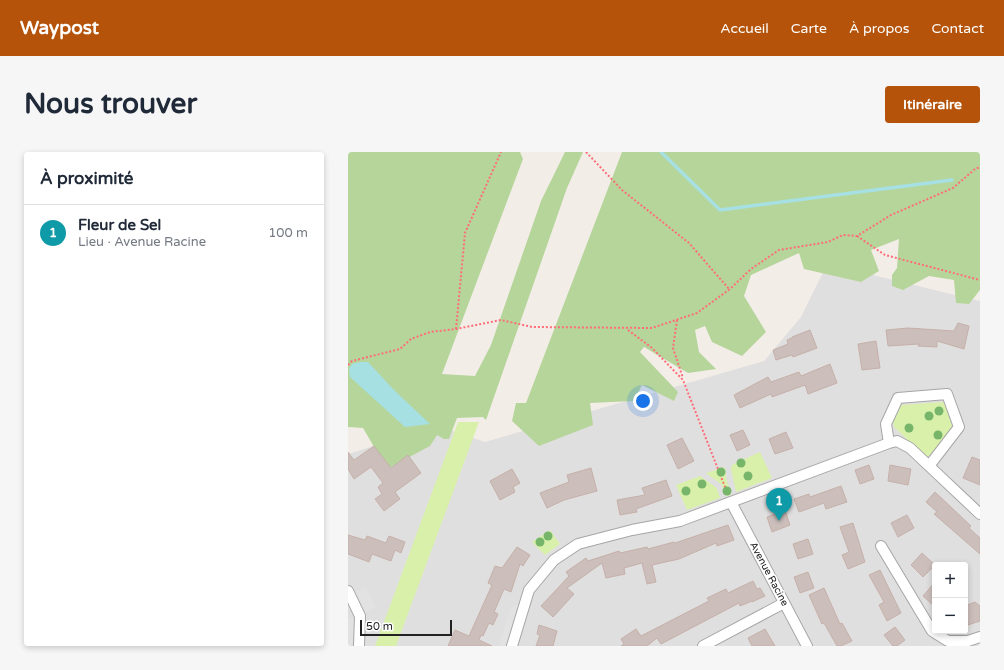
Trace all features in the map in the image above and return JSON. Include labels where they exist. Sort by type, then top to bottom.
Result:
[{"type":"street","points":[[889,443],[886,424],[898,398],[947,394],[959,427],[929,466]]},
{"type":"street","points":[[512,646],[529,590],[554,560],[578,544],[632,530],[680,521],[889,443],[897,441],[910,448],[980,514]]},
{"type":"street","name":"Avenue Racine","points":[[731,502],[807,646]]},
{"type":"street","points":[[881,546],[932,631],[948,641],[968,641],[980,637]]},
{"type":"street","points":[[348,591],[360,616],[359,646]]},
{"type":"street","points":[[702,646],[784,603]]},
{"type":"path","points":[[456,329],[465,233],[502,152]]},
{"type":"path","points":[[586,152],[622,190],[690,243],[730,289]]},
{"type":"path","points":[[857,236],[891,215],[953,188],[975,169],[980,167]]},
{"type":"path","points":[[348,365],[352,361],[400,349],[411,339],[430,332],[456,329],[502,320],[532,327],[627,329],[652,328],[697,313],[730,289],[750,269],[779,250],[828,242],[844,235],[857,236],[886,255],[980,280]]},
{"type":"path","points":[[677,320],[673,348],[683,380],[731,502]]},
{"type":"path","points":[[627,329],[652,348],[683,380]]},
{"type":"shaded area","points":[[827,264],[980,301],[980,646],[348,646],[348,454],[438,426],[485,442],[764,361],[801,317]]},
{"type":"shaded area","points":[[366,587],[376,607],[366,612],[356,592]]},
{"type":"shaded area","points":[[519,604],[506,646],[499,646],[510,608]]},
{"type":"shaded area","points":[[348,618],[356,619],[352,646],[348,646]]},
{"type":"green space","points":[[348,152],[520,152],[523,159],[442,374],[475,376],[491,345],[541,201],[565,152],[583,152],[567,188],[486,420],[483,417],[457,418],[449,439],[444,439],[437,435],[430,446],[387,469],[363,428],[348,427]]},
{"type":"green space","points":[[622,152],[980,152],[980,290],[969,304],[956,303],[954,280],[929,276],[903,290],[892,286],[892,275],[897,268],[899,239],[871,250],[879,271],[861,282],[804,269],[799,253],[751,275],[744,296],[766,332],[742,356],[712,342],[705,326],[695,330],[699,352],[716,369],[688,373],[644,347],[640,352],[678,392],[674,401],[642,385],[634,401],[590,403],[593,425],[539,446],[512,421],[516,403],[526,403]]},
{"type":"green space","points":[[944,402],[953,428],[932,454],[926,457],[894,427],[893,422],[901,405]]},
{"type":"green space","points":[[458,422],[479,422],[396,646],[375,646]]},
{"type":"green space","points":[[760,452],[772,478],[736,492],[731,469],[732,465]]},
{"type":"green space","points":[[725,467],[726,478],[731,495],[727,496],[721,484],[706,473]]},
{"type":"green space","points":[[700,476],[717,488],[720,498],[687,510],[676,485]]},
{"type":"green space","points":[[550,530],[560,544],[545,555],[532,542]]},
{"type":"water","points":[[368,362],[394,390],[430,424],[405,427],[350,377],[349,369],[352,364]]},
{"type":"building","points":[[958,323],[969,326],[964,349],[937,341],[937,347],[918,346],[919,344],[888,346],[886,330],[908,328],[954,331]]},
{"type":"building","points":[[810,330],[817,348],[793,357],[792,355],[776,360],[773,350],[788,344],[787,340],[792,337]]},
{"type":"building","points":[[876,341],[880,368],[862,370],[858,344]]},
{"type":"building","points":[[830,364],[837,383],[808,394],[805,385],[772,397],[771,394],[740,408],[734,395],[768,377],[771,382],[799,372],[801,376]]},
{"type":"building","points":[[743,430],[750,445],[737,451],[730,435]]},
{"type":"building","points":[[786,432],[793,448],[775,454],[769,439]]},
{"type":"building","points":[[682,438],[694,461],[678,469],[667,445]]},
{"type":"building","points":[[374,446],[391,468],[408,455],[421,473],[395,492],[400,499],[384,511],[375,499],[382,494],[378,487],[383,483],[371,467],[354,479],[348,469],[348,452],[354,460]]},
{"type":"building","points":[[972,457],[980,460],[980,485],[963,478]]},
{"type":"building","points":[[869,465],[874,479],[860,484],[855,470]]},
{"type":"building","points":[[890,465],[911,469],[908,485],[888,481]]},
{"type":"building","points":[[591,468],[597,491],[564,500],[547,508],[540,493],[569,482],[567,475]]},
{"type":"building","points":[[512,469],[520,483],[513,487],[515,492],[500,500],[490,481]]},
{"type":"building","points":[[666,480],[672,496],[636,509],[637,512],[620,515],[617,500],[645,495],[642,488]]},
{"type":"building","points":[[841,486],[847,502],[826,509],[824,503],[799,512],[794,499],[809,494],[810,497]]},
{"type":"building","points":[[935,492],[971,526],[969,528],[980,538],[980,554],[934,514],[937,512],[926,502]]},
{"type":"building","points":[[785,510],[790,525],[772,532],[767,517]]},
{"type":"building","points":[[907,515],[914,528],[898,537],[891,523]]},
{"type":"building","points":[[853,523],[865,562],[848,569],[842,555],[849,552],[840,527]]},
{"type":"building","points":[[728,525],[734,540],[717,546],[716,543],[679,559],[652,565],[656,582],[647,584],[642,563],[624,568],[625,574],[606,578],[602,563],[567,588],[574,594],[553,617],[541,606],[569,576],[566,572],[586,558],[588,561],[619,551],[620,553],[647,547],[648,549],[675,543]]},
{"type":"building","points":[[348,535],[365,540],[367,536],[386,543],[389,536],[405,542],[401,553],[395,550],[391,561],[372,554],[369,562],[348,554]]},
{"type":"building","points":[[808,539],[813,554],[798,559],[793,544]]},
{"type":"building","points":[[517,547],[530,555],[523,566],[520,564],[511,592],[504,589],[494,612],[498,614],[493,625],[489,623],[483,636],[481,635],[479,640],[492,646],[448,646],[455,630],[469,636],[492,585],[488,583],[495,566],[502,568]]},
{"type":"building","points":[[922,553],[932,562],[932,568],[923,577],[911,565]]},
{"type":"building","points":[[880,570],[901,613],[887,621],[879,605],[884,602],[869,575]]},
{"type":"building","points":[[808,572],[814,588],[800,593],[794,577]]},
{"type":"building","points":[[753,581],[757,589],[760,588],[765,596],[740,606],[739,603],[661,644],[657,638],[647,646],[621,646],[624,644],[621,639],[636,629],[641,636],[709,601],[707,598],[726,589],[728,593]]},
{"type":"building","points":[[932,586],[932,604],[923,596]]},
{"type":"building","points":[[824,588],[840,624],[842,623],[852,641],[841,646],[837,646],[824,623],[822,624],[809,595]]},
{"type":"building","points":[[975,602],[980,606],[980,621],[968,625],[968,605]]},
{"type":"building","points":[[539,625],[557,631],[553,646],[536,646],[540,635],[537,634]]},
{"type":"building","points":[[895,627],[905,640],[897,646],[893,646],[884,635]]},
{"type":"building","points":[[765,629],[775,646],[752,646],[748,638]]},
{"type":"waterway","points":[[661,152],[720,210],[952,180]]},
{"type":"place","name":"Fleur de Sel","points":[[779,521]]}]
